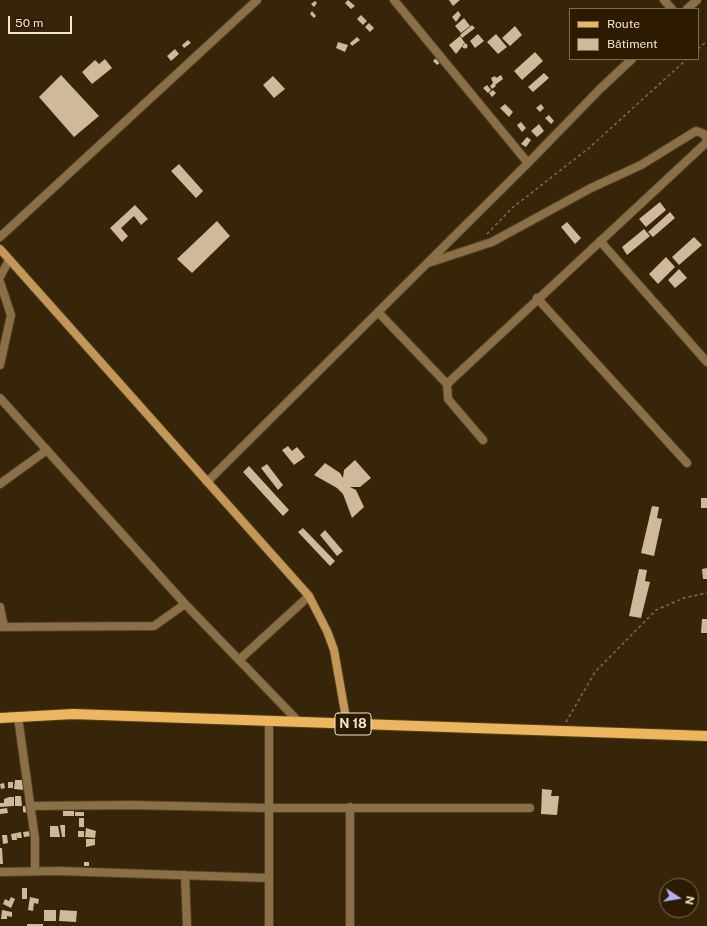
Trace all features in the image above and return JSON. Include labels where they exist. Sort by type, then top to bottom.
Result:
[{"type":"main road","name":"N 18","points":[[0,718],[73,714],[707,736]]},
{"type":"street","points":[[0,237],[257,0]]},
{"type":"street","points":[[394,0],[528,163]]},
{"type":"street","points":[[664,0],[671,8]]},
{"type":"street","points":[[688,8],[698,0]]},
{"type":"street","points":[[207,482],[528,163],[600,89],[631,60]]},
{"type":"street","points":[[426,264],[492,242],[591,188],[641,166],[696,131],[704,134],[707,141],[537,298],[447,384]]},
{"type":"street","points":[[600,241],[707,362]]},
{"type":"street","points":[[0,249],[309,596],[327,631],[334,650],[347,724]]},
{"type":"street","points":[[0,277],[9,260]]},
{"type":"street","points":[[0,282],[11,315],[0,365]]},
{"type":"street","points":[[537,298],[687,463]]},
{"type":"street","points":[[378,312],[447,384],[448,399],[483,440]]},
{"type":"street","points":[[0,398],[185,604],[299,722]]},
{"type":"street","points":[[0,484],[47,450]]},
{"type":"street","points":[[239,660],[309,596]]},
{"type":"street","points":[[0,607],[2,627],[154,626],[185,604]]},
{"type":"street","points":[[18,717],[35,838],[36,871]]},
{"type":"street","points":[[269,720],[269,926]]},
{"type":"street","points":[[30,806],[132,804],[268,808],[530,808]]},
{"type":"street","points":[[350,807],[350,926]]},
{"type":"street","points":[[0,872],[36,871],[268,878]]},
{"type":"street","points":[[185,875],[187,926]]},
{"type":"path","points":[[699,48],[707,41]]},
{"type":"path","points":[[473,249],[512,208],[589,148],[686,60]]},
{"type":"path","points":[[561,731],[595,672],[656,610],[684,598],[707,593]]},
{"type":"building","points":[[348,0],[355,6],[351,9],[345,3]]},
{"type":"building","points":[[449,0],[460,0],[453,6]]},
{"type":"building","points":[[315,1],[317,3],[314,7],[311,4]]},
{"type":"building","points":[[312,11],[316,16],[314,18],[310,14]]},
{"type":"building","points":[[458,11],[461,15],[456,22],[452,17]]},
{"type":"building","points":[[361,15],[367,21],[363,25],[357,19]]},
{"type":"building","points":[[464,18],[470,26],[461,33],[455,26]]},
{"type":"building","points":[[369,23],[374,28],[370,32],[365,27]]},
{"type":"building","points":[[472,25],[475,28],[462,38],[460,35]]},
{"type":"building","points":[[515,26],[522,35],[510,46],[502,38]]},
{"type":"building","points":[[478,34],[484,41],[475,48],[470,41]]},
{"type":"building","points":[[496,34],[507,47],[498,54],[487,42]]},
{"type":"building","points":[[460,36],[465,43],[456,54],[449,45]]},
{"type":"building","points":[[357,37],[360,40],[352,46],[350,43]]},
{"type":"building","points":[[188,40],[191,43],[184,48],[182,45]]},
{"type":"building","points":[[338,42],[348,45],[345,52],[336,48]]},
{"type":"building","points":[[465,43],[468,46],[465,49],[462,46]]},
{"type":"building","points":[[175,49],[179,54],[171,61],[167,56]]},
{"type":"building","points":[[535,52],[543,61],[522,80],[514,71]]},
{"type":"building","points":[[437,57],[441,62],[437,65],[433,61]]},
{"type":"building","points":[[105,59],[112,68],[92,84],[82,72],[95,60],[99,64]]},
{"type":"building","points":[[544,73],[549,78],[533,92],[528,87]]},
{"type":"building","points":[[61,75],[99,116],[74,137],[39,97]]},
{"type":"building","points":[[501,75],[503,79],[492,89],[490,86],[493,83],[491,78],[495,76],[496,78]]},
{"type":"building","points":[[273,76],[285,89],[274,98],[263,85]]},
{"type":"building","points":[[487,85],[491,90],[488,93],[483,88]]},
{"type":"building","points":[[493,90],[496,93],[492,97],[489,93]]},
{"type":"building","points":[[505,104],[513,112],[509,117],[500,108]]},
{"type":"building","points":[[541,104],[544,108],[540,112],[536,108]]},
{"type":"building","points":[[549,115],[554,121],[551,124],[545,118]]},
{"type":"building","points":[[521,122],[526,128],[522,132],[517,125]]},
{"type":"building","points":[[539,124],[544,131],[537,137],[531,131]]},
{"type":"building","points":[[527,137],[531,140],[526,147],[521,144]]},
{"type":"building","points":[[179,164],[203,191],[196,198],[171,171]]},
{"type":"building","points":[[660,202],[666,210],[646,227],[639,219]]},
{"type":"building","points":[[135,205],[148,219],[141,225],[134,216],[121,228],[128,236],[122,242],[110,228]]},
{"type":"building","points":[[670,212],[675,218],[653,237],[648,232]]},
{"type":"building","points":[[217,221],[230,236],[192,273],[177,259]]},
{"type":"building","points":[[567,222],[581,238],[575,244],[561,227]]},
{"type":"building","points":[[644,229],[650,236],[627,255],[622,247]]},
{"type":"building","points":[[694,237],[702,245],[679,265],[672,257]]},
{"type":"building","points":[[666,257],[675,267],[658,284],[649,274]]},
{"type":"building","points":[[679,269],[687,278],[675,288],[668,280]]},
{"type":"building","points":[[288,446],[292,451],[297,447],[305,457],[294,465],[282,450]]},
{"type":"building","points":[[355,460],[371,478],[360,487],[350,487],[356,490],[364,507],[352,518],[343,494],[337,488],[314,475],[325,463],[340,473],[343,478],[344,470]]},
{"type":"building","points":[[267,464],[283,485],[278,490],[261,468]]},
{"type":"building","points":[[249,466],[289,510],[283,516],[243,472]]},
{"type":"building","points":[[701,498],[707,498],[707,508],[701,508]]},
{"type":"building","points":[[652,506],[659,507],[657,518],[662,519],[654,556],[641,553]]},
{"type":"building","points":[[303,528],[335,561],[330,566],[298,532]]},
{"type":"building","points":[[325,530],[343,551],[337,556],[320,535]]},
{"type":"building","points":[[707,568],[707,579],[703,579],[702,569]]},
{"type":"building","points":[[639,569],[647,570],[645,581],[650,582],[641,618],[629,616]]},
{"type":"building","points":[[702,619],[707,619],[707,633],[701,633]]},
{"type":"building","points":[[15,780],[25,780],[24,790],[14,789]]},
{"type":"building","points":[[8,782],[13,782],[13,788],[8,788]]},
{"type":"building","points":[[4,783],[5,788],[1,789],[0,784]]},
{"type":"building","points":[[542,789],[552,790],[551,796],[559,796],[557,815],[541,814]]},
{"type":"building","points":[[15,796],[21,796],[22,806],[15,806]]},
{"type":"building","points":[[14,797],[14,806],[0,807],[0,803],[4,803],[4,799]]},
{"type":"building","points":[[23,806],[28,806],[28,813],[23,812]]},
{"type":"building","points":[[7,808],[8,813],[0,814],[0,809]]},
{"type":"building","points":[[63,811],[74,811],[74,816],[63,816]]},
{"type":"building","points":[[75,812],[84,812],[84,816],[75,816]]},
{"type":"building","points":[[79,818],[84,818],[84,827],[79,827]]},
{"type":"building","points":[[60,825],[65,825],[65,837],[62,837]]},
{"type":"building","points":[[50,826],[58,826],[60,837],[50,837]]},
{"type":"building","points":[[86,828],[96,831],[95,838],[85,837]]},
{"type":"building","points":[[31,831],[32,836],[24,837],[23,832]]},
{"type":"building","points":[[78,831],[84,831],[84,837],[78,837]]},
{"type":"building","points":[[21,832],[22,838],[17,838],[16,833]]},
{"type":"building","points":[[16,833],[17,840],[12,840],[11,834]]},
{"type":"building","points":[[2,835],[7,835],[8,843],[3,844]]},
{"type":"building","points":[[86,839],[95,839],[95,845],[86,847]]},
{"type":"building","points":[[0,848],[2,848],[3,864],[0,864]]},
{"type":"building","points":[[84,862],[89,862],[89,866],[84,866]]},
{"type":"building","points":[[22,888],[27,888],[27,899],[22,899]]},
{"type":"building","points":[[11,897],[15,899],[11,908],[3,904],[5,899],[9,901]]},
{"type":"building","points":[[30,897],[39,899],[38,904],[34,903],[33,911],[28,910]]},
{"type":"building","points":[[2,910],[12,912],[12,917],[7,916],[7,919],[1,919]]},
{"type":"building","points":[[44,910],[56,910],[56,921],[44,921]]},
{"type":"building","points":[[60,910],[77,911],[76,922],[59,921]]},
{"type":"building","points":[[27,924],[43,924],[43,926],[27,926]]}]
